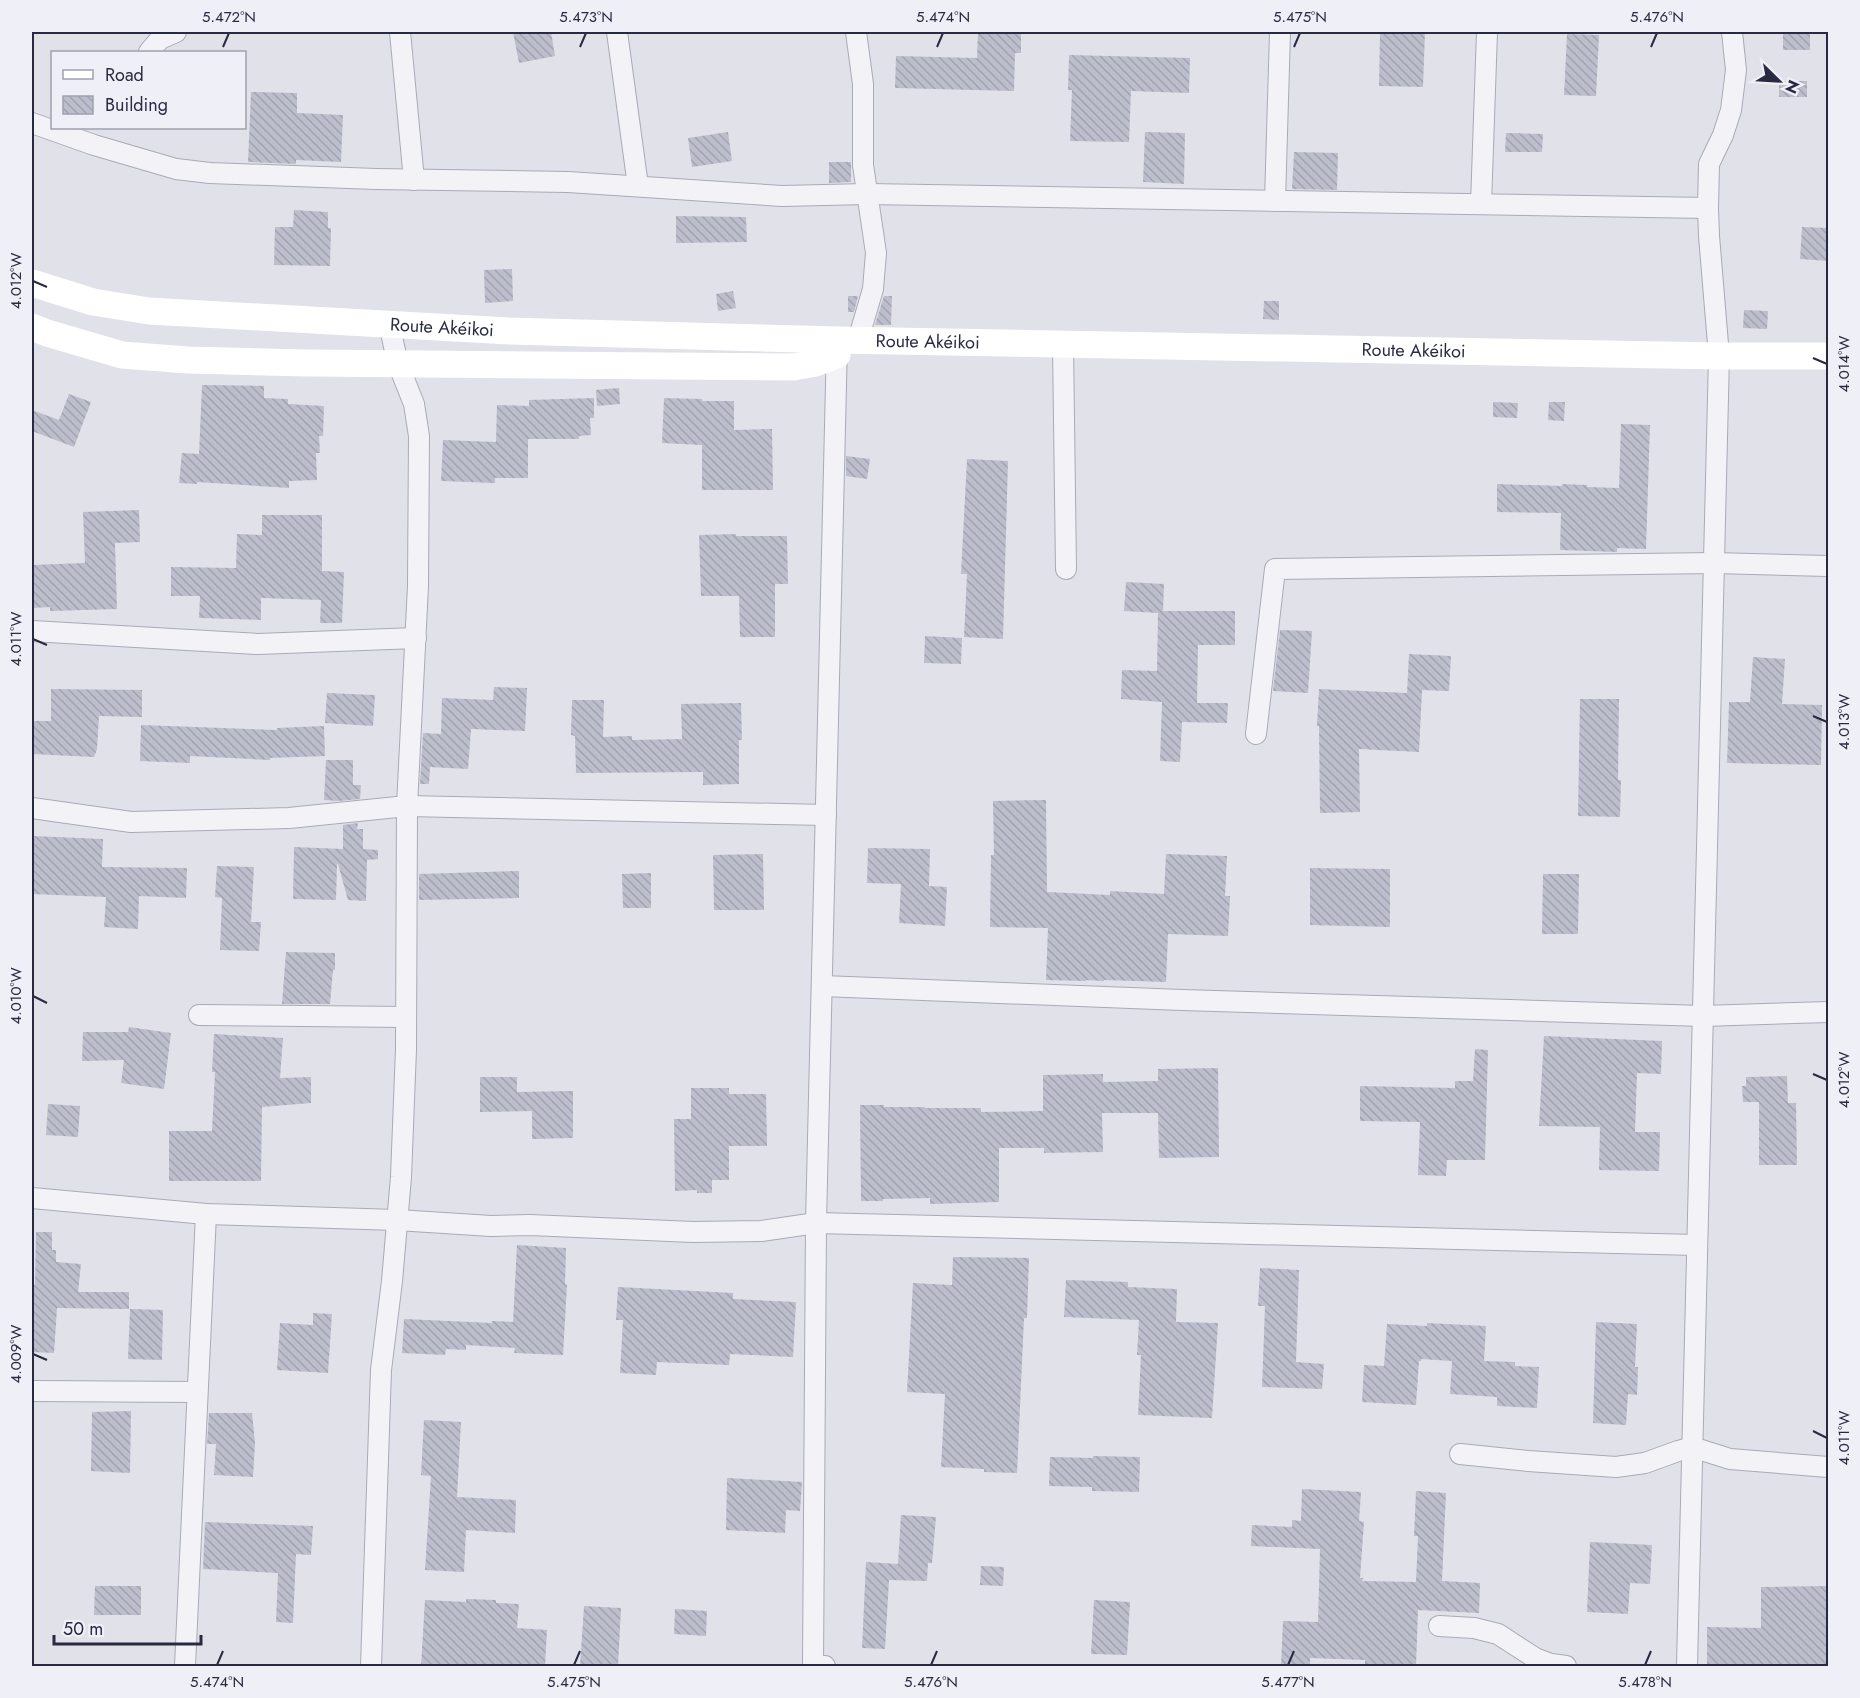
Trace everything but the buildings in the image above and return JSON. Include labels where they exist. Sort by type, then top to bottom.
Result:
[{"type":"street","points":[[150,51],[160,39],[177,32]]},
{"type":"street","points":[[400,32],[414,180]]},
{"type":"street","points":[[617,32],[638,186]]},
{"type":"street","points":[[825,1666],[813,1666],[816,1223],[826,815],[844,345],[873,289],[876,253],[863,165],[863,84],[856,32]]},
{"type":"street","points":[[1275,201],[1280,32]]},
{"type":"street","points":[[1481,204],[1487,32]]},
{"type":"street","points":[[1687,1666],[1719,356],[1707,208],[1708,164],[1723,135],[1731,110],[1736,70],[1732,32]]},
{"type":"street","points":[[32,123],[51,127]]},
{"type":"street","points":[[62,129],[97,136],[177,169],[210,173],[414,180],[568,182],[782,196],[867,194],[1707,208]]},
{"type":"street","name":"Route Akéikoi","points":[[32,283],[93,302],[148,311],[509,331],[844,345],[1063,344],[1828,356]]},
{"type":"street","points":[[371,1666],[381,1370],[392,1281],[402,1153],[406,1017],[407,806],[418,586],[419,436],[414,404],[398,364],[389,324]]},
{"type":"street","name":"Route Akéikoi","points":[[32,327],[122,355],[188,360],[794,367],[816,363],[844,345]]},
{"type":"street","points":[[1063,344],[1066,569]]},
{"type":"street","points":[[1256,734],[1275,568],[1714,563],[1828,566]]},
{"type":"street","points":[[32,631],[258,644],[416,638]]},
{"type":"street","points":[[32,808],[131,822],[289,818],[407,806],[826,815]]},
{"type":"street","points":[[822,986],[1703,1016],[1828,1012]]},
{"type":"street","points":[[199,1015],[406,1017]]},
{"type":"street","points":[[32,1198],[206,1214],[693,1232],[761,1231],[816,1223],[1697,1245]]},
{"type":"street","points":[[185,1666],[206,1214]]},
{"type":"street","points":[[32,1391],[197,1392]]},
{"type":"street","points":[[1460,1454],[1616,1467],[1645,1463],[1692,1447],[1730,1459],[1828,1467]]},
{"type":"street","points":[[1439,1626],[1474,1628],[1498,1634],[1535,1658],[1551,1664],[1566,1666]]}]
